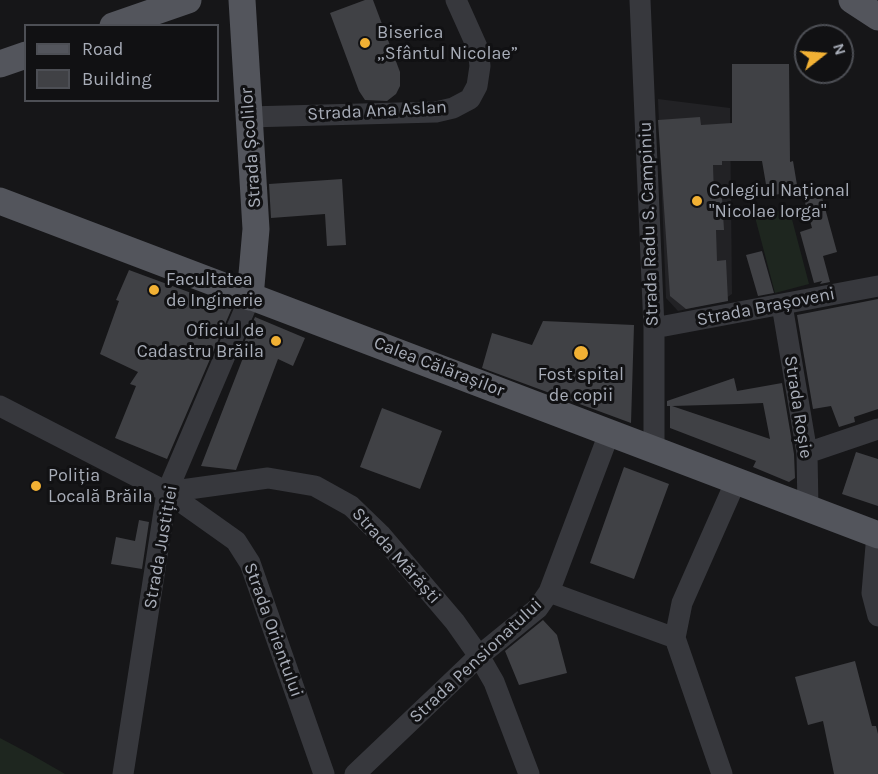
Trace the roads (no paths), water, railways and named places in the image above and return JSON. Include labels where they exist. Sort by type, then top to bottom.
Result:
[{"type":"main road","points":[[119,24],[188,0]]},
{"type":"main road","name":"Strada Școlilor","points":[[242,0],[256,229],[250,297]]},
{"type":"main road","points":[[852,0],[878,17]]},
{"type":"main road","points":[[0,64],[24,56]]},
{"type":"main road","name":"Calea Călărașilor","points":[[0,201],[610,431],[735,483],[877,535]]},
{"type":"street","name":"Strada Ana Aslan","points":[[249,117],[436,112],[462,104],[470,99],[477,86],[480,66],[478,49],[456,0]]},
{"type":"street","name":"Strada Radu S. Campiniu","points":[[640,0],[654,328],[654,448]]},
{"type":"street","name":"Strada Brașoveni","points":[[654,328],[878,285]]},
{"type":"street","name":"Strada Justiției","points":[[123,774],[167,492],[250,297]]},
{"type":"street","name":"Strada Roșie","points":[[782,305],[807,453],[808,509]]},
{"type":"street","name":"Strada Orientului","points":[[0,406],[167,492],[236,541],[244,550],[324,774]]},
{"type":"street","points":[[807,453],[878,429]]},
{"type":"street","name":"Strada Pensionatului","points":[[355,774],[479,656],[538,608],[549,592],[610,431]]},
{"type":"street","name":"Strada Mărăști","points":[[167,492],[267,478],[315,486],[351,506],[381,535],[455,622],[479,656],[494,682],[529,774]]},
{"type":"street","points":[[722,774],[675,638],[682,603],[735,483]]},
{"type":"street","points":[[877,535],[872,593],[878,616]]},
{"type":"street","points":[[549,592],[675,638]]},
{"type":"place","name":"Biserica „Sfântul Nicolae”","points":[[365,43]]},
{"type":"place","name":"Colegiul Național \"Nicolae Iorga\"","points":[[697,201]]},
{"type":"place","name":"Facultatea de Inginerie","points":[[154,290]]},
{"type":"place","name":"Oficiul de Cadastru Brăila","points":[[276,341]]},
{"type":"place","name":"Fost spital de copii","points":[[581,353]]},
{"type":"place","name":"Poliția Locală Brăila","points":[[36,486]]}]
